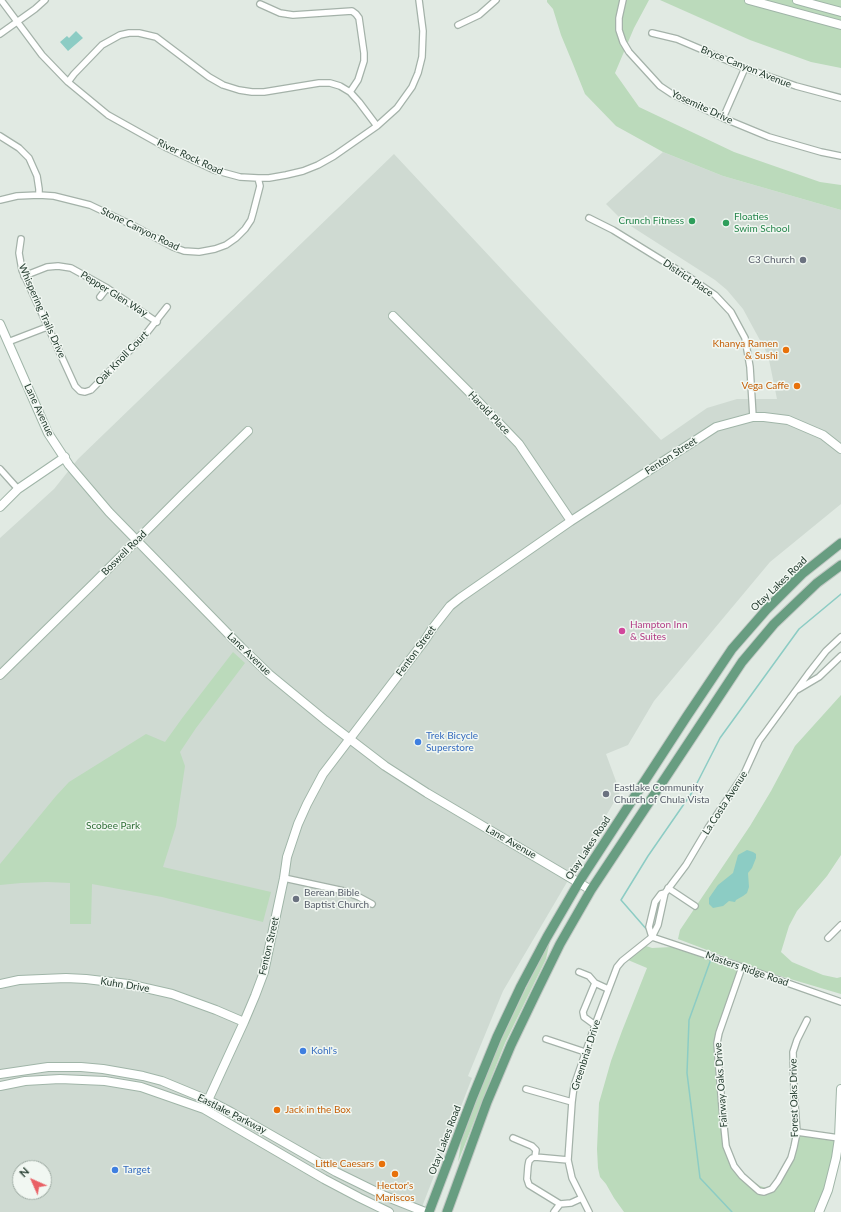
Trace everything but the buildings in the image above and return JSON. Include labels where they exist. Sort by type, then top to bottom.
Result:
[{"type":"main road","name":"Otay Lakes Road","points":[[429,1212],[497,1037],[539,951],[579,882],[732,650],[767,609],[802,574],[841,543]]},
{"type":"main road","points":[[447,1212],[511,1045],[557,951],[591,890],[742,662],[774,624],[817,583],[841,564]]},
{"type":"street","name":"River Rock Road","points":[[1,0],[42,56],[68,82],[108,115],[166,148],[214,170],[235,176],[258,178],[286,175],[312,168],[334,156],[377,126],[403,101],[412,87],[422,57],[423,40],[419,0]]},
{"type":"street","points":[[0,34],[45,0]]},
{"type":"street","points":[[458,25],[479,15],[496,0]]},
{"type":"street","name":"Yosemite Drive","points":[[623,0],[619,18],[619,30],[623,42],[660,86],[672,94],[723,118],[769,137],[820,152],[841,156]]},
{"type":"street","points":[[749,0],[841,25]]},
{"type":"street","points":[[797,0],[841,12]]},
{"type":"street","points":[[260,4],[280,13],[293,15],[352,11],[356,14],[360,18],[364,61],[358,80],[350,92]]},
{"type":"street","points":[[68,82],[102,45],[120,35],[139,33],[151,35],[161,40],[209,77],[231,88],[247,92],[264,92],[324,83],[340,86],[350,92],[377,126]]},
{"type":"street","name":"Bryce Canyon Avenue","points":[[652,33],[677,38],[745,68],[796,86],[841,98]]},
{"type":"street","points":[[723,118],[745,68]]},
{"type":"street","points":[[0,136],[19,148],[32,163],[39,182],[39,196]]},
{"type":"street","name":"Stone Canyon Road","points":[[0,200],[17,196],[54,196],[90,205],[173,247],[184,251],[199,252],[226,245],[245,229],[251,220],[260,186],[258,178]]},
{"type":"street","name":"District Place","points":[[589,218],[613,230],[689,277],[715,295],[731,312],[745,338],[750,367],[753,417]]},
{"type":"street","name":"Whispering Trails Drive","points":[[21,239],[19,259],[24,276],[73,382]]},
{"type":"street","name":"Pepper Glen Way","points":[[24,276],[47,267],[65,267],[77,271],[107,288],[157,322]]},
{"type":"street","points":[[100,297],[107,288]]},
{"type":"street","name":"Oak Knoll Court","points":[[73,382],[76,388],[80,391],[85,392],[92,390],[157,322],[167,307]]},
{"type":"street","name":"Harold Place","points":[[393,316],[519,444],[571,522]]},
{"type":"street","name":"Lane Avenue","points":[[0,324],[46,428],[69,465],[109,512],[232,639],[325,720],[385,766],[427,793],[591,890]]},
{"type":"street","points":[[8,342],[47,327]]},
{"type":"street","name":"Fenton Street","points":[[204,1109],[244,1022],[264,972],[289,853],[298,824],[307,803],[323,774],[450,606],[571,522],[716,427],[753,417],[788,420],[823,435],[841,448]]},
{"type":"street","name":"Boswell Road","points":[[0,675],[248,431]]},
{"type":"street","points":[[0,507],[18,489],[65,457]]},
{"type":"street","points":[[0,469],[18,489]]},
{"type":"street","name":"La Costa Avenue","points":[[652,937],[658,925],[667,891],[686,865],[708,828],[744,774],[759,741],[826,651],[841,637]]},
{"type":"street","name":"La Costa Avenue","points":[[795,692],[819,677],[841,656]]},
{"type":"street","points":[[284,878],[344,891],[372,904]]},
{"type":"street","points":[[667,891],[695,906]]},
{"type":"street","points":[[828,938],[841,925]]},
{"type":"street","name":"Masters Ridge Road","points":[[652,937],[841,1002]]},
{"type":"street","name":"Greenbriar Drive","points":[[589,1212],[572,1178],[568,1160],[574,1086],[595,1024],[617,967],[622,961],[652,937]]},
{"type":"street","name":"Fairway Oaks Drive","points":[[742,967],[719,1033],[717,1043],[722,1107],[726,1146],[734,1166],[746,1180],[759,1191],[764,1192]]},
{"type":"street","points":[[579,972],[589,976],[595,983],[608,989]]},
{"type":"street","name":"Kuhn Drive","points":[[0,984],[19,980],[66,978],[128,984],[172,994],[244,1022]]},
{"type":"street","points":[[595,983],[583,1012],[584,1017],[595,1024]]},
{"type":"street","name":"Forest Oaks Drive","points":[[764,1192],[772,1189],[791,1158],[797,1132],[793,1052],[807,1020]]},
{"type":"street","points":[[546,1039],[585,1052]]},
{"type":"street","name":"Eastlake Parkway","points":[[0,1074],[48,1067],[81,1067],[103,1069],[162,1081],[208,1100],[232,1112],[336,1172],[385,1196],[425,1212]]},
{"type":"street","name":"Eastlake Parkway","points":[[0,1086],[25,1081],[60,1079],[105,1082],[141,1087],[204,1109],[324,1179],[389,1212]]},
{"type":"street","points":[[819,1212],[828,1190],[836,1158],[839,1138],[841,1088]]},
{"type":"street","points":[[526,1089],[572,1102]]},
{"type":"street","points":[[797,1132],[839,1138]]},
{"type":"street","points":[[513,1138],[532,1146],[536,1150],[535,1157]]},
{"type":"street","points":[[568,1160],[535,1157],[529,1161],[527,1179],[529,1186],[560,1204],[571,1203],[582,1198]]},
{"type":"street","points":[[554,1212],[560,1204]]},
{"type":"shaded area","points":[[663,152],[723,176],[841,210],[841,504],[770,562],[654,701],[628,745],[606,754],[620,792],[503,991],[468,1076],[472,1078],[420,1212],[0,1212],[0,538],[54,489],[78,459],[394,154],[661,440],[707,408],[737,399],[777,399],[768,355],[743,309],[727,290],[715,280],[623,221],[606,204]]},
{"type":"green space","points":[[547,0],[649,0],[634,28],[615,73],[639,107],[734,152],[820,182],[841,185],[841,210],[723,176],[663,152],[616,126],[585,94],[561,35],[553,9]]},
{"type":"green space","points":[[660,0],[841,0],[841,68],[811,62],[750,40]]},
{"type":"green space","name":"Scobee Park","points":[[233,652],[245,663],[196,728],[180,752],[185,766],[176,826],[163,867],[271,892],[263,922],[162,897],[92,884],[91,924],[70,924],[70,883],[47,882],[0,885],[0,864],[69,782],[146,734],[165,742]]},
{"type":"green space","points":[[841,695],[841,855],[827,876],[797,911],[789,926],[781,952],[792,962],[823,975],[837,978],[841,977],[841,994],[760,970],[678,939],[680,930],[750,826],[795,746]]},
{"type":"green space","points":[[550,941],[546,959],[505,1043],[458,1162],[461,1142],[501,1040]]},
{"type":"green space","points":[[646,946],[652,948],[672,947],[712,957],[725,965],[739,970],[717,1042],[722,1070],[730,1151],[743,1174],[760,1186],[767,1188],[770,1187],[791,1160],[798,1134],[841,1138],[821,1212],[624,1212],[600,1177],[597,1149],[599,1103],[611,1061],[647,968],[628,960]]},
{"type":"water","points":[[76,31],[83,38],[68,51],[60,42],[67,36],[69,38]]},
{"type":"water","points":[[747,850],[756,854],[756,858],[748,873],[749,887],[747,893],[735,902],[729,901],[723,906],[713,908],[709,904],[709,898],[718,885],[733,873],[738,855]]},
{"type":"waterway","points":[[648,931],[621,900],[648,856],[693,791],[720,738],[799,629],[841,594]]},
{"type":"waterway","points":[[711,959],[689,1020],[687,1073],[700,1178],[732,1212]]},
{"type":"place","name":"Crunch Fitness","points":[[692,221]]},
{"type":"place","name":"Floaties Swim School","points":[[726,223]]},
{"type":"place","name":"C3 Church","points":[[803,260]]},
{"type":"place","name":"Khanya Ramen & Sushi","points":[[786,350]]},
{"type":"place","name":"Vega Caffe","points":[[797,386]]},
{"type":"place","name":"Hampton Inn & Suites","points":[[622,631]]},
{"type":"place","name":"Trek Bicycle Superstore","points":[[418,742]]},
{"type":"place","name":"Eastlake Community Church of Chula Vista","points":[[606,794]]},
{"type":"place","name":"Berean Bible Baptist Church","points":[[296,899]]},
{"type":"place","name":"Kohl's","points":[[303,1051]]},
{"type":"place","name":"Jack in the Box","points":[[277,1110]]},
{"type":"place","name":"Little Caesars","points":[[382,1164]]},
{"type":"place","name":"Target","points":[[115,1170]]},
{"type":"place","name":"Hector's Mariscos","points":[[395,1174]]}]
